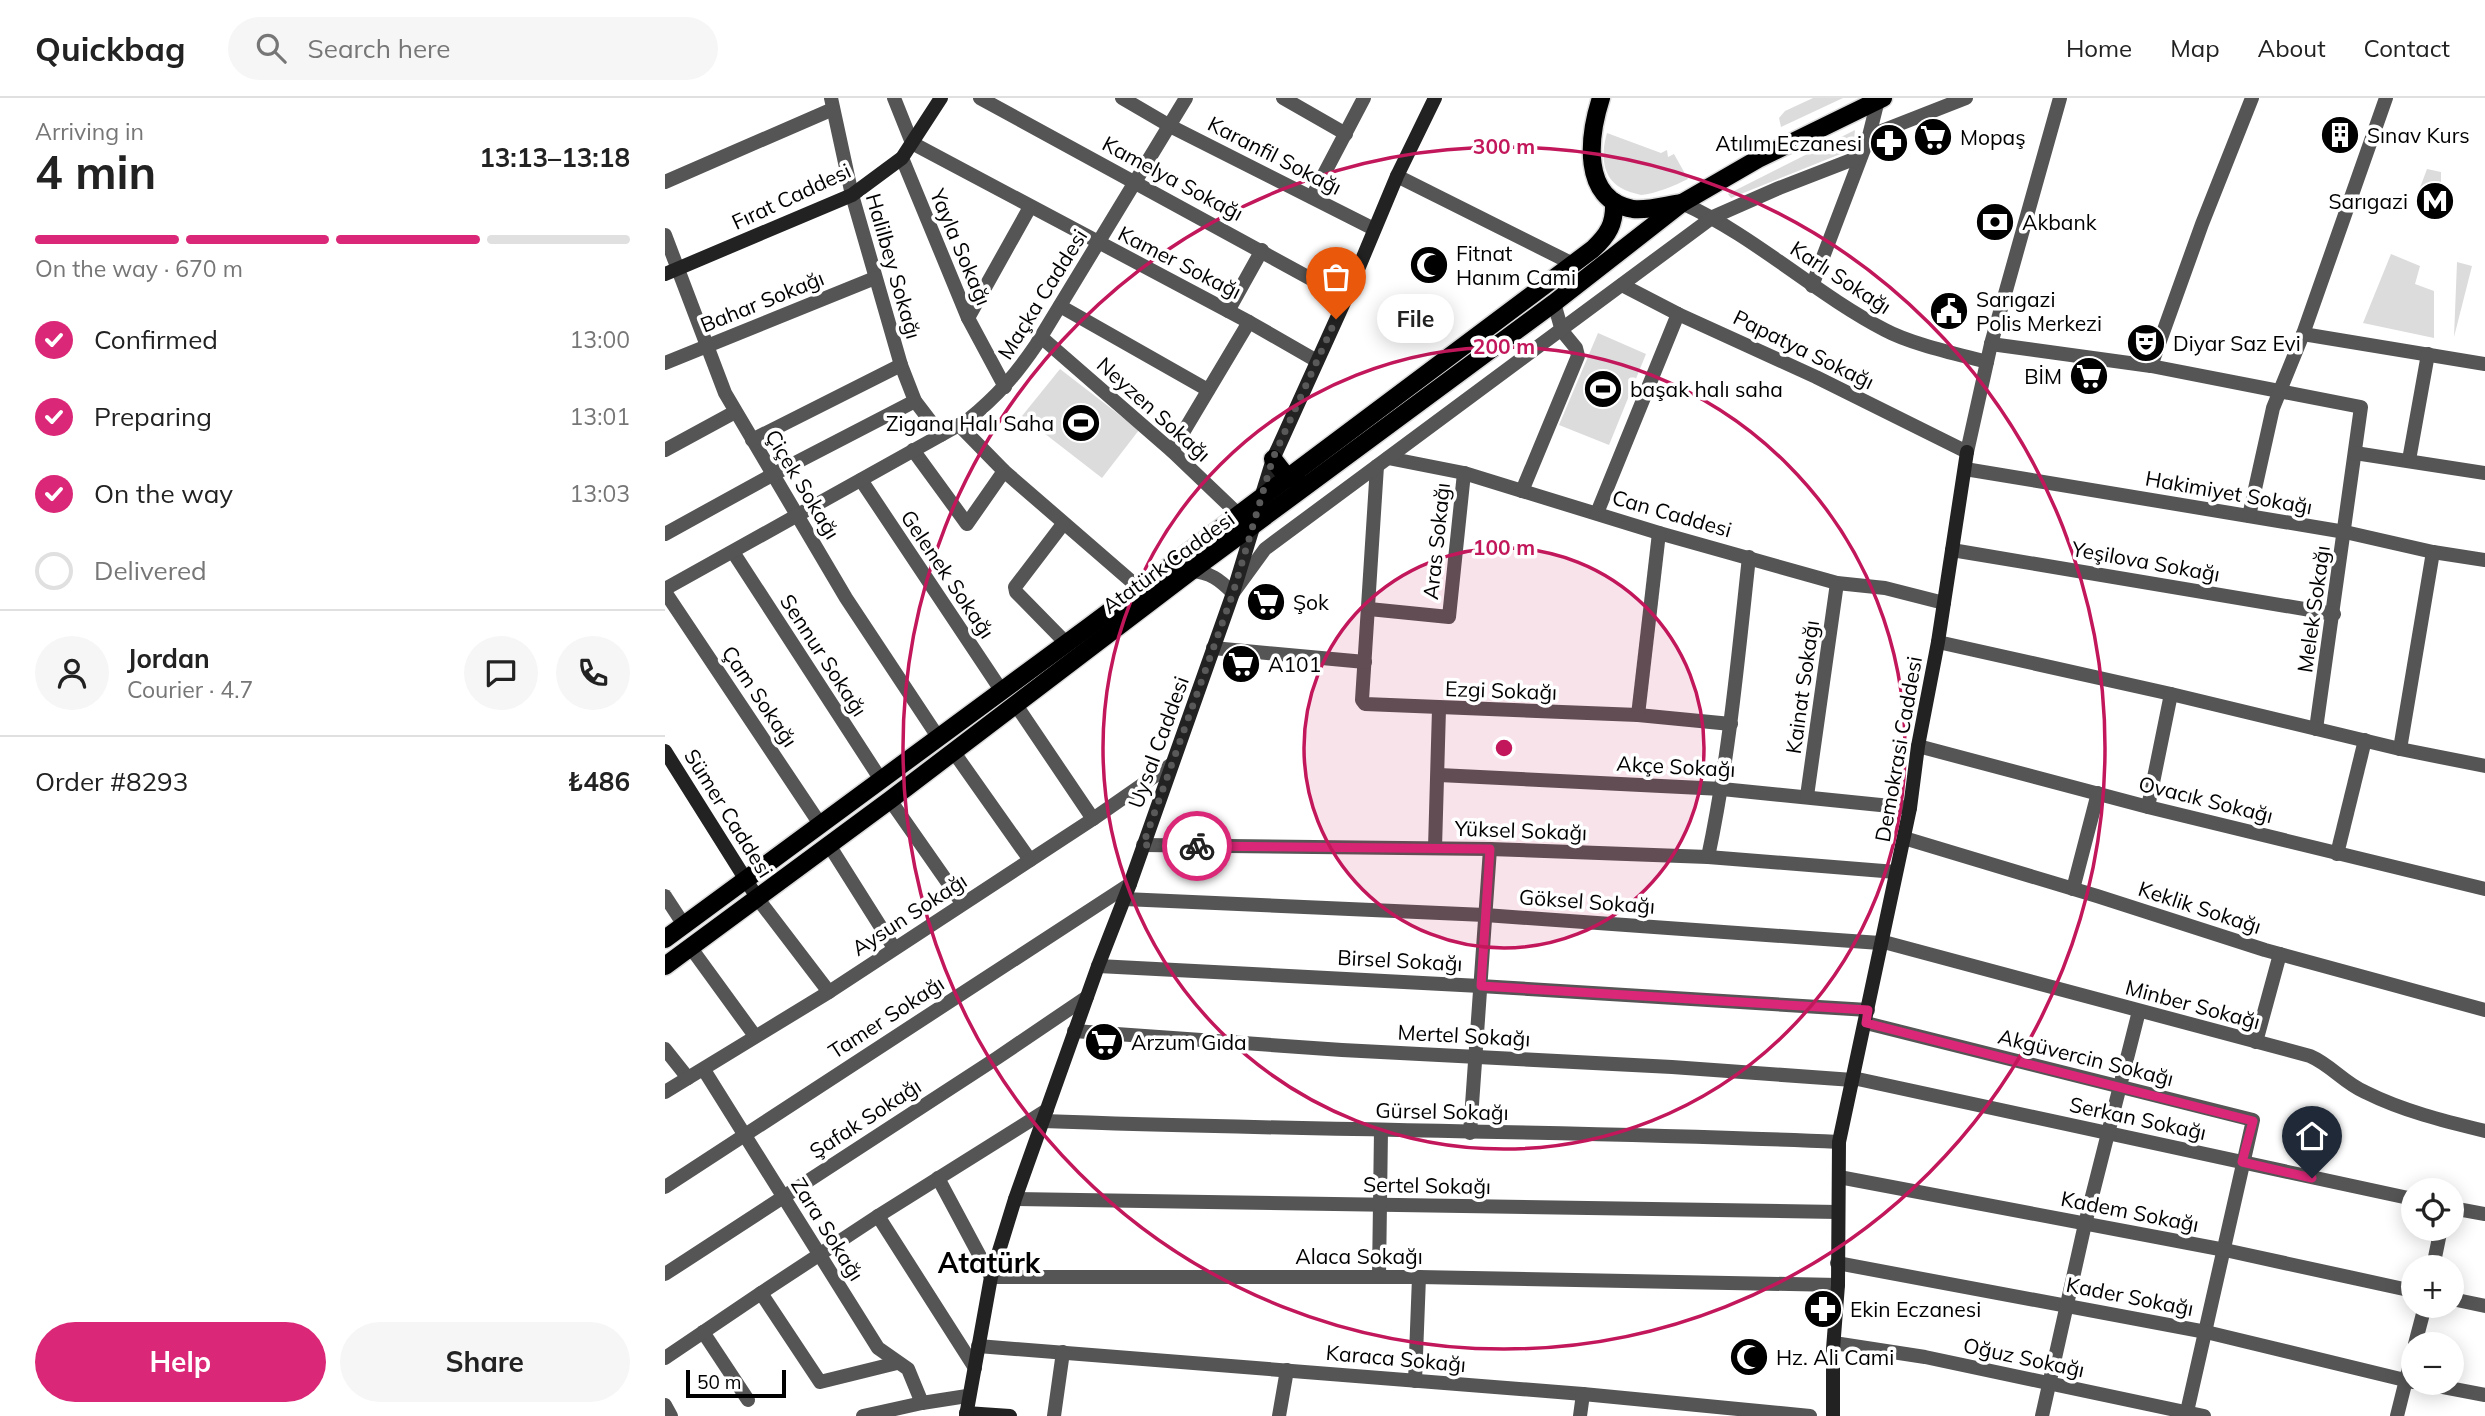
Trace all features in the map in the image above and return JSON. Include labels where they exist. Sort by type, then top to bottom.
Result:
[{"type":"main road","points":[[1601,98],[1594,120],[1591,164],[1598,186],[1614,202],[1634,209],[1682,203]]},
{"type":"main road","name":"Atatürk Caddesi","points":[[665,966],[890,800],[1191,571],[1554,303],[1682,203],[1755,160],[1880,99]]},
{"type":"main road","name":"Atatürk Caddesi","points":[[665,939],[1573,264],[1608,234],[1615,217],[1614,202]]},
{"type":"main road","points":[[1273,458],[1287,477],[1312,483]]},
{"type":"street","points":[[894,98],[912,143]]},
{"type":"street","name":"Fırat Caddesi","points":[[671,272],[852,195],[902,158],[941,98]]},
{"type":"street","name":"Kamelya Sokağı","points":[[980,98],[1346,298]]},
{"type":"street","name":"Karanfil Sokağı","points":[[1122,98],[1170,126],[1374,229]]},
{"type":"street","name":"Maçka Caddesi","points":[[665,590],[959,425],[1005,387],[1041,337],[1186,98]]},
{"type":"street","points":[[1283,98],[1346,134]]},
{"type":"street","points":[[1312,197],[1364,98]]},
{"type":"street","points":[[1869,136],[1966,98]]},
{"type":"street","name":"Demokrasi Caddesi","points":[[1833,1416],[1833,1349],[1838,1285],[1839,1142],[1910,808],[1967,452],[1991,344],[2060,98]]},
{"type":"street","points":[[2151,366],[2202,224],[2252,98]]},
{"type":"street","points":[[2249,516],[2273,408],[2303,334],[2386,98]]},
{"type":"street","name":"Uysal Caddesi","points":[[966,1414],[967,1396],[992,1277],[1015,1199],[1233,593],[1273,458],[1432,99]]},
{"type":"street","points":[[1812,286],[1869,136],[1880,99]]},
{"type":"street","points":[[665,181],[832,103]]},
{"type":"street","name":"Halilbey Sokağı","points":[[832,103],[852,195],[901,365],[915,401],[941,435]]},
{"type":"street","name":"Kamer Sokağı","points":[[912,143],[1249,322],[1317,361]]},
{"type":"street","points":[[1191,571],[1205,572],[1221,581],[1233,593],[1265,549],[1713,217],[1859,157]]},
{"type":"street","name":"Yayla Sokağı","points":[[902,158],[968,318],[1005,387]]},
{"type":"street","points":[[1397,176],[1573,264]]},
{"type":"street","name":"Karlı Sokağı","points":[[1682,203],[1713,217],[1812,286],[1887,331],[1987,362]]},
{"type":"street","points":[[968,318],[1030,207]]},
{"type":"street","name":"Çiçek Sokağı","points":[[665,236],[671,272],[735,412],[846,598],[938,737]]},
{"type":"street","points":[[1228,311],[1262,250]]},
{"type":"street","name":"Bahar Sokağı","points":[[665,363],[875,278]]},
{"type":"street","name":"Papatya Sokağı","points":[[1622,285],[1967,452]]},
{"type":"street","points":[[1522,491],[1578,356],[1576,348],[1562,331],[1554,303]]},
{"type":"street","points":[[1060,306],[1208,390]]},
{"type":"street","points":[[1597,513],[1678,314]]},
{"type":"street","points":[[1172,451],[1249,322]]},
{"type":"street","points":[[2303,334],[2485,364]]},
{"type":"street","name":"Neyzen Sokağı","points":[[1041,337],[1172,451],[1238,514]]},
{"type":"street","points":[[1991,344],[2151,366],[2280,390]]},
{"type":"street","points":[[2409,460],[2428,354]]},
{"type":"street","points":[[752,440],[901,365]]},
{"type":"street","name":"Melek Sokağı","points":[[2280,390],[2361,407],[2316,729]]},
{"type":"street","points":[[665,534],[915,401]]},
{"type":"street","points":[[665,450],[735,412]]},
{"type":"street","points":[[959,425],[1004,471],[1139,589]]},
{"type":"street","points":[[913,450],[967,524],[1004,471]]},
{"type":"street","points":[[2355,453],[2485,472]]},
{"type":"street","name":"Can Caddesi","points":[[1383,462],[1464,473],[1659,533],[1837,583],[1885,589],[1944,603]]},
{"type":"street","name":"Ezgi Sokağı","points":[[1383,462],[1369,609],[1362,700],[1364,704],[1638,715],[1731,724]]},
{"type":"street","name":"Hakimiyet Sokağı","points":[[1965,469],[2345,532],[2433,552],[2485,560]]},
{"type":"street","name":"Aras Sokağı","points":[[1369,609],[1449,617],[1464,473]]},
{"type":"street","name":"Gelenek Sokağı","points":[[861,480],[1002,691]]},
{"type":"street","points":[[1063,524],[1014,587],[1066,643]]},
{"type":"street","points":[[1638,715],[1659,533]]},
{"type":"street","name":"Yeşilova Sokağı","points":[[1952,550],[2334,614]]},
{"type":"street","name":"Sennur Sokağı","points":[[733,552],[881,780]]},
{"type":"street","points":[[2400,749],[2433,552]]},
{"type":"street","points":[[1708,857],[1722,789],[1731,724],[1749,557]]},
{"type":"street","name":"Kainat Sokağı","points":[[1807,796],[1837,583]]},
{"type":"street","name":"Çam Sokağı","points":[[665,590],[820,824]]},
{"type":"street","points":[[1938,642],[2172,694],[2400,749],[2485,766]]},
{"type":"street","points":[[1213,648],[1365,662]]},
{"type":"street","points":[[2148,807],[2172,694]]},
{"type":"street","points":[[1016,705],[1093,819]]},
{"type":"street","points":[[1435,848],[1439,709]]},
{"type":"street","points":[[2337,854],[2365,740]]},
{"type":"street","name":"Ovacık Sokağı","points":[[1918,746],[2148,807],[2485,889]]},
{"type":"street","name":"Sümer Caddesi","points":[[665,751],[758,899]]},
{"type":"street","points":[[953,751],[1030,860]]},
{"type":"street","name":"Aysun Sokağı","points":[[665,1093],[829,992],[1172,764]]},
{"type":"street","name":"Akçe Sokağı","points":[[1439,775],[1722,789],[1910,808]]},
{"type":"street","points":[[2073,888],[2098,793]]},
{"type":"street","points":[[890,800],[963,903]]},
{"type":"street","name":"Keklik Sokağı","points":[[1904,838],[2280,954],[2485,1010]]},
{"type":"street","points":[[829,845],[894,948]]},
{"type":"street","name":"Yüksel Sokağı","points":[[1143,845],[1490,849],[1708,857],[1896,872]]},
{"type":"street","points":[[1469,1133],[1490,849]]},
{"type":"street","name":"Tamer Sokağı","points":[[665,1187],[1130,884]]},
{"type":"street","points":[[665,896],[684,925]]},
{"type":"street","points":[[758,899],[829,992]]},
{"type":"street","name":"Göksel Sokağı","points":[[1124,899],[1485,915],[1880,942]]},
{"type":"street","name":"Minber Sokağı","points":[[1880,942],[2310,1056],[2325,1062],[2365,1093],[2423,1115],[2485,1131]]},
{"type":"street","points":[[691,947],[755,1037]]},
{"type":"street","points":[[2256,1042],[2280,954]]},
{"type":"street","name":"Birsel Sokağı","points":[[1098,966],[1481,986],[1867,1017]]},
{"type":"street","name":"Şafak Sokağı","points":[[665,1274],[1087,997]]},
{"type":"street","points":[[2042,1416],[2085,1224],[2139,1011]]},
{"type":"street","name":"Akgüvercin Sokağı","points":[[1867,1017],[2253,1121],[2242,1162]]},
{"type":"street","name":"Mertel Sokağı","points":[[1074,1031],[1342,1050],[1853,1079]]},
{"type":"street","points":[[665,1049],[688,1078]]},
{"type":"street","name":"Zara Sokağı","points":[[704,1070],[878,1348],[908,1369],[922,1403]]},
{"type":"street","name":"Serkan Sokağı","points":[[1853,1079],[2401,1196]]},
{"type":"street","points":[[665,1358],[938,1178],[1045,1116]]},
{"type":"street","name":"Gürsel Sokağı","points":[[1045,1116],[1469,1133],[1705,1136],[1839,1142]]},
{"type":"street","points":[[1379,1276],[1381,1130]]},
{"type":"street","points":[[2186,1414],[2225,1250],[2242,1162]]},
{"type":"street","name":"Kadem Sokağı","points":[[1839,1177],[2225,1250],[2401,1288]]},
{"type":"street","points":[[938,1178],[992,1277]]},
{"type":"street","name":"Sertel Sokağı","points":[[1015,1199],[1838,1212]]},
{"type":"street","points":[[2464,1210],[2485,1214]]},
{"type":"street","points":[[879,1216],[975,1368]]},
{"type":"street","name":"Kader Sokağı","points":[[1837,1263],[2206,1332],[2401,1378]]},
{"type":"street","name":"Alaca Sokağı","points":[[992,1277],[1379,1276],[1838,1285]]},
{"type":"street","points":[[1415,1381],[1419,1277]]},
{"type":"street","points":[[761,1293],[820,1382],[897,1363]]},
{"type":"street","points":[[2464,1302],[2485,1306]]},
{"type":"street","points":[[703,1332],[748,1400]]},
{"type":"street","name":"Oğuz Sokağı","points":[[1834,1343],[1925,1357],[2204,1416]]},
{"type":"street","name":"Karaca Sokağı","points":[[978,1346],[1583,1394],[1810,1416]]},
{"type":"street","points":[[1054,1416],[1063,1352]]},
{"type":"street","points":[[1279,1416],[1287,1370]]},
{"type":"street","name":"Kader Sokağı","points":[[2464,1391],[2485,1395]]},
{"type":"street","points":[[1580,1416],[1583,1394]]},
{"type":"street","points":[[2397,1416],[2406,1395]]},
{"type":"street","points":[[863,1416],[967,1396]]},
{"type":"street","points":[[665,1405],[671,1416]]},
{"type":"street","points":[[966,1414],[1010,1416]]},
{"type":"shaded area","points":[[1813,98],[1843,98],[1781,127],[1779,118],[1785,111]]},
{"type":"shaded area","points":[[1855,130],[1853,149],[1731,198],[1728,194]]},
{"type":"shaded area","points":[[1607,133],[1661,153],[1667,150],[1668,157],[1674,154],[1688,179],[1665,189],[1640,195],[1621,188],[1605,168]]},
{"type":"shaded area","points":[[2427,169],[2441,172],[2441,187],[2418,193]]},
{"type":"shaded area","points":[[2391,254],[2420,266],[2415,284],[2434,291],[2434,338],[2363,323]]},
{"type":"shaded area","points":[[2457,262],[2472,266],[2454,337]]},
{"type":"shaded area","name":"başak halı saha","points":[[1598,333],[1646,354],[1609,445],[1559,425]]},
{"type":"shaded area","name":"Zigana Halı Saha","points":[[1060,369],[1139,430],[1102,478],[1022,416]]},
{"type":"way so far","points":[[1197,846],[1143,845],[1233,593],[1273,458],[1336,319]]},
{"type":"place","name":"Sınav Kurs","points":[[2340,135]]},
{"type":"place","name":"Mopaş","points":[[1933,137]]},
{"type":"place","name":"Atılım Eczanesi","points":[[1889,143]]},
{"type":"place","name":"Sarıgazi","points":[[2435,201]]},
{"type":"place","name":"Akbank","points":[[1995,222]]},
{"type":"place","name":"Fitnat Hanım Cami","points":[[1429,265]]},
{"type":"place","name":"Sarıgazi Polis Merkezi","points":[[1949,311]]},
{"type":"place","name":"File","points":[[1336,319]]},
{"type":"place","name":"Diyar Saz Evi","points":[[2146,343]]},
{"type":"place","name":"BİM","points":[[2089,376]]},
{"type":"place","name":"başak halı saha","points":[[1603,389]]},
{"type":"place","name":"Zigana Halı Saha","points":[[1081,423]]},
{"type":"place","name":"Şok","points":[[1266,602]]},
{"type":"place","name":"A101","points":[[1241,664]]},
{"type":"place","name":"Arzum Gıda","points":[[1104,1042]]},
{"type":"place","name":"Ekin Eczanesi","points":[[1823,1309]]},
{"type":"place","name":"Hz. Ali Cami","points":[[1749,1357]]},
{"type":"district","name":"Atatürk","points":[[989,1262]]},
{"type":"route","points":[[1197,846],[1490,849],[1481,986],[1868,1010],[1866,1023],[2253,1121],[2242,1162],[2312,1178]]}]
